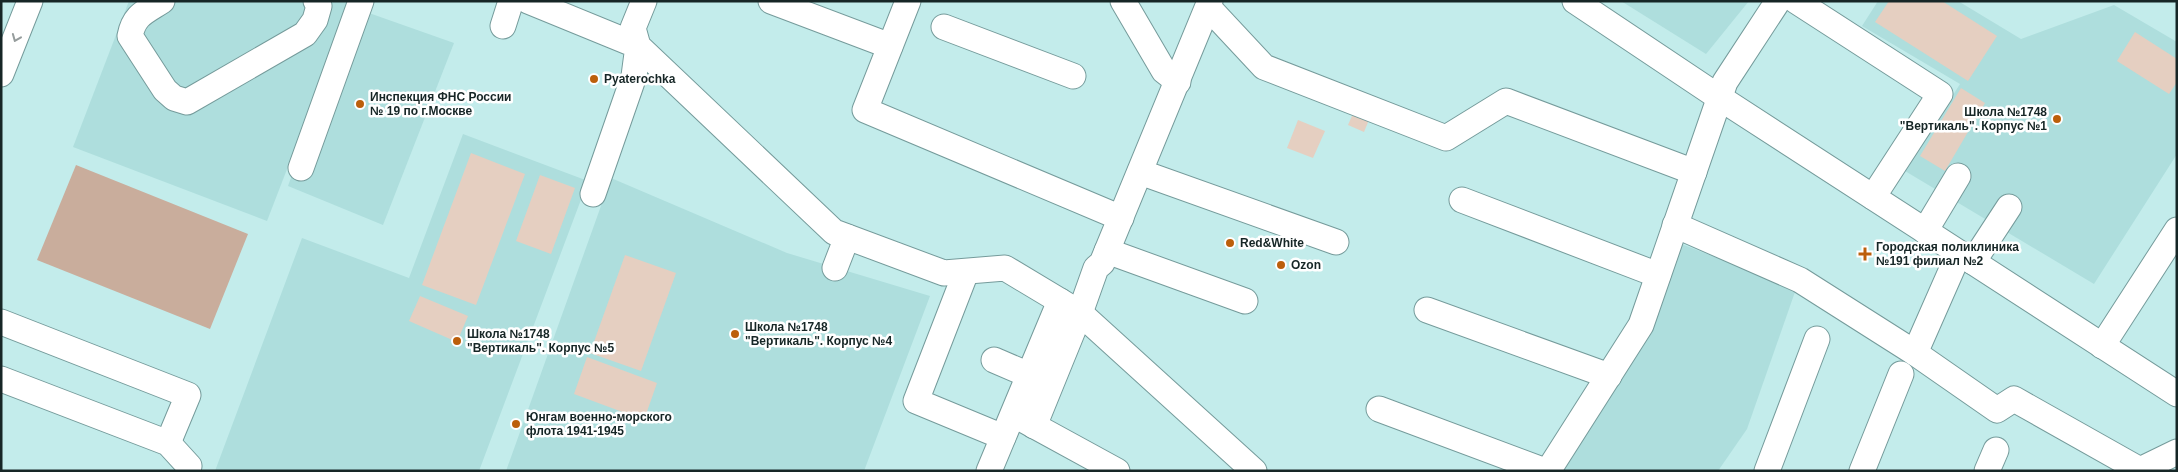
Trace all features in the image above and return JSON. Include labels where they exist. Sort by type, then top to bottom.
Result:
[{"type":"lane","points":[[1,74],[30,1]]},
{"type":"lane","points":[[162,1],[142,14],[132,24],[130,36],[165,90],[174,98],[187,102],[305,34],[315,20],[319,6],[316,1]]},
{"type":"lane","points":[[301,168],[361,1]]},
{"type":"lane","points":[[503,26],[511,1]]},
{"type":"lane","points":[[528,1],[638,46],[834,232],[944,273],[1005,268],[1070,307],[1254,471]]},
{"type":"lane","points":[[593,194],[634,76],[638,46],[633,28],[644,1]]},
{"type":"lane","points":[[771,1],[890,46]]},
{"type":"lane","points":[[908,1],[865,110],[1121,218]]},
{"type":"lane","points":[[1123,1],[1164,70],[1178,82]]},
{"type":"lane","points":[[1379,409],[1547,471],[1641,325],[1726,82],[1778,1]]},
{"type":"lane","points":[[1796,1],[1940,94],[1873,197]]},
{"type":"lane","points":[[1024,420],[1029,375],[1070,307],[1096,268],[1102,263],[1209,4],[1264,67],[1446,138],[1506,101],[1694,172]]},
{"type":"lane","points":[[1585,4],[1720,98],[2177,394]]},
{"type":"lane","points":[[944,27],[1074,76]]},
{"type":"lane","points":[[1140,172],[1336,242]]},
{"type":"lane","points":[[1925,231],[1958,176]]},
{"type":"lane","points":[[1462,200],[1658,275]]},
{"type":"lane","points":[[1915,353],[1966,258],[2009,207]]},
{"type":"lane","points":[[1675,226],[1800,280],[1836,298],[1996,410],[2014,399],[2140,470],[2177,452]]},
{"type":"lane","points":[[2102,346],[2177,230]]},
{"type":"lane","points":[[835,268],[847,237]]},
{"type":"lane","points":[[1107,251],[1245,301]]},
{"type":"lane","points":[[966,272],[916,401],[1003,437]]},
{"type":"lane","points":[[989,471],[1003,437],[1024,420],[1070,307]]},
{"type":"lane","points":[[1427,310],[1608,376]]},
{"type":"lane","points":[[1,322],[188,395],[168,443]]},
{"type":"lane","points":[[1767,471],[1817,339]]},
{"type":"lane","points":[[994,360],[1029,375]]},
{"type":"lane","points":[[1862,471],[1901,374]]},
{"type":"lane","points":[[1,379],[168,443],[189,466],[188,471]]},
{"type":"lane","points":[[1024,420],[1117,471]]},
{"type":"shaded area","points":[[129,1],[352,1],[267,221],[73,147]]},
{"type":"shaded area","points":[[1621,1],[1749,1],[1706,54]]},
{"type":"shaded area","name":"Школа №1748 \"Вертикаль\". Корпус №1","points":[[1878,1],[1958,1],[2021,39],[2114,5],[2177,42],[2177,154],[2094,284],[1905,171],[1960,84],[1862,26]]},
{"type":"shaded area","points":[[1889,1],[1942,1],[1997,36],[1968,81],[1875,22]]},
{"type":"shaded area","points":[[352,7],[454,43],[383,225],[288,186]]},
{"type":"shaded area","points":[[2135,32],[2177,59],[2177,82],[2169,94],[2117,61]]},
{"type":"shaded area","points":[[1961,88],[1985,103],[1945,171],[1920,156]]},
{"type":"shaded area","points":[[1355,109],[1371,115],[1364,132],[1348,125]]},
{"type":"shaded area","points":[[1298,120],[1325,131],[1313,158],[1287,148]]},
{"type":"shaded area","name":"Школа №1748 \"Вертикаль\". Корпус №5","points":[[463,134],[588,181],[479,471],[215,471],[302,238],[409,278]]},
{"type":"shaded area","points":[[471,153],[525,174],[476,305],[422,285]]},
{"type":"shaded area","points":[[76,165],[248,234],[210,329],[37,260]]},
{"type":"shaded area","points":[[540,175],[575,188],[551,254],[516,241]]},
{"type":"shaded area","name":"Школа №1748 \"Вертикаль\". Корпус №4","points":[[611,178],[787,253],[930,296],[864,471],[506,471]]},
{"type":"shaded area","points":[[1679,243],[1796,289],[1747,429],[1718,471],[1563,471]]},
{"type":"shaded area","points":[[625,255],[676,273],[641,371],[590,353]]},
{"type":"shaded area","points":[[420,296],[468,316],[457,342],[409,321]]},
{"type":"shaded area","points":[[587,357],[657,383],[644,420],[574,394]]},
{"type":"place","name":"Pyaterochka","points":[[594,79]]},
{"type":"place","name":"Инспекция ФНС России № 19 по г.Москве","points":[[360,104]]},
{"type":"place","name":"Школа №1748 \"Вертикаль\". Корпус №1","points":[[2057,119]]},
{"type":"place","name":"Red&White","points":[[1230,243]]},
{"type":"place","name":"Городская поликлиника №191 филиал №2","points":[[1865,254]]},
{"type":"place","name":"Ozon","points":[[1281,265]]},
{"type":"place","name":"Школа №1748 \"Вертикаль\". Корпус №4","points":[[735,334]]},
{"type":"place","name":"Школа №1748 \"Вертикаль\". Корпус №5","points":[[457,341]]},
{"type":"place","name":"Юнгам военно-морского флота 1941-1945","points":[[516,424]]}]
